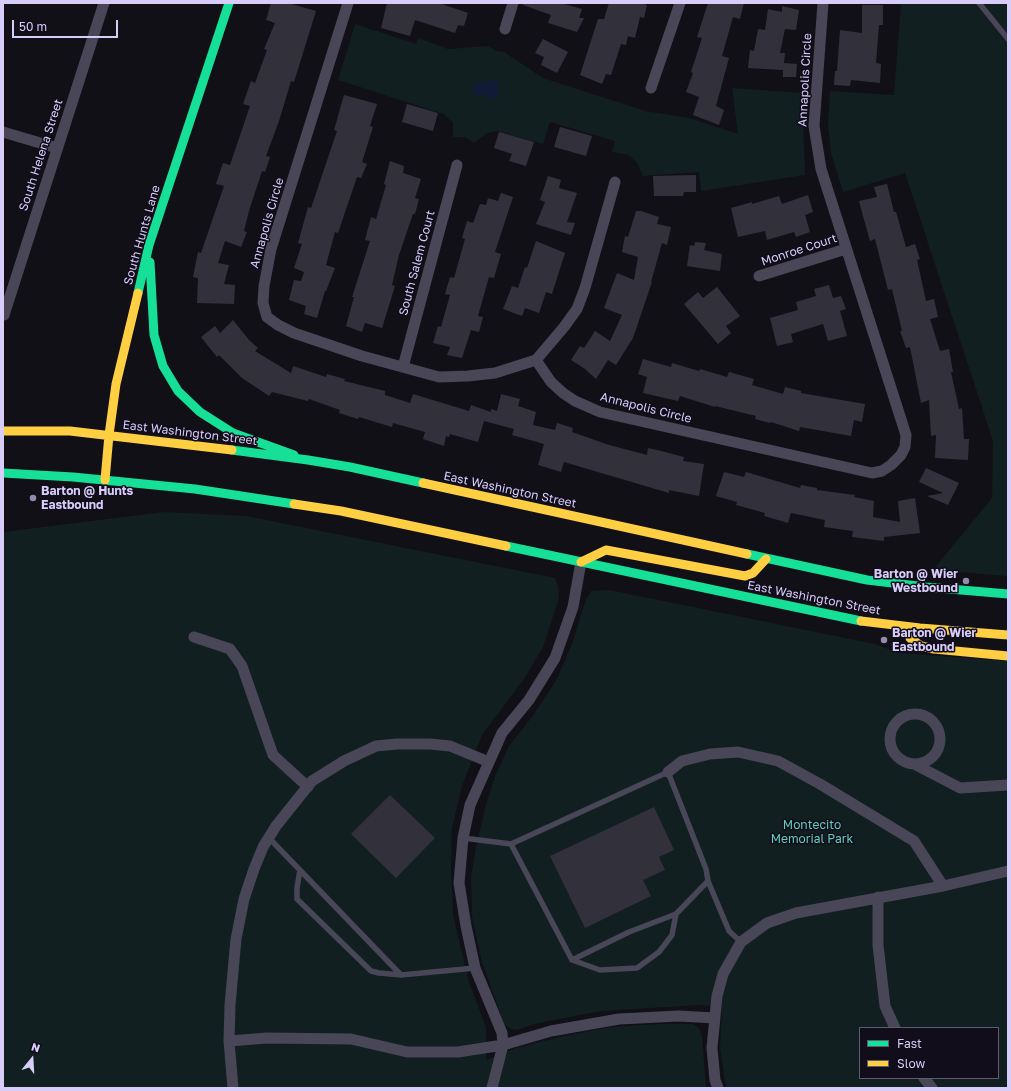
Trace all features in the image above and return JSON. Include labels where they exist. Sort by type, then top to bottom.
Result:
[{"type":"main road","name":"South Hunts Lane","points":[[105,480],[108,435],[116,384],[149,245],[229,3]]},
{"type":"main road","points":[[149,245],[154,335],[163,366],[178,391],[200,412],[233,432],[308,460]]},
{"type":"main road","name":"East Washington Street","points":[[3,431],[70,431],[308,460],[350,467],[867,580],[1008,594]]},
{"type":"main road","name":"East Washington Street","points":[[3,474],[73,477],[195,489],[341,511],[860,621],[909,627],[1008,635]]},
{"type":"main road","points":[[581,562],[606,550],[745,576],[753,573],[766,559]]},
{"type":"main road","points":[[909,627],[910,638],[921,646],[934,649],[1008,656]]},
{"type":"street","name":"South Helena Street","points":[[4,314],[104,3]]},
{"type":"street","name":"Annapolis Circle","points":[[348,3],[270,249],[263,303],[267,317],[278,325],[294,333],[362,356],[439,377],[495,373],[536,360],[551,382],[563,393],[600,412],[872,473],[882,472],[901,455],[905,447],[906,435],[821,169],[814,126],[823,3]]},
{"type":"street","points":[[505,29],[513,3]]},
{"type":"street","points":[[651,88],[680,3]]},
{"type":"street","points":[[3,132],[57,148]]},
{"type":"street","name":"South Salem Court","points":[[403,367],[457,165]]},
{"type":"street","points":[[536,360],[564,327],[576,309],[585,288],[615,182]]},
{"type":"street","name":"Monroe Court","points":[[759,276],[846,249]]},
{"type":"street","points":[[492,1088],[503,1046],[502,1033],[475,968],[466,926],[459,883],[463,838],[470,805],[502,733],[529,700],[555,658],[573,607],[581,562]]},
{"type":"street","points":[[194,637],[230,649],[242,666],[273,755],[308,787]]},
{"type":"street","points":[[916,765],[931,759],[938,749],[940,736],[938,729],[933,722],[918,714],[910,714],[902,717],[896,722],[891,730],[890,742],[894,754],[900,760],[908,764],[916,765],[960,788],[1008,785]]},
{"type":"street","points":[[233,1088],[229,1041],[230,1005],[236,939],[244,899],[254,869],[276,826],[312,781],[344,761],[376,746],[430,744],[450,746],[488,762]]},
{"type":"street","points":[[668,772],[682,761],[710,754],[738,752],[778,762],[820,784],[914,841],[943,886]]},
{"type":"street","points":[[718,1088],[715,1080],[712,1048],[717,996],[723,974],[741,942],[767,923],[796,913],[943,886],[1008,871]]},
{"type":"street","points":[[878,897],[878,945],[885,1006],[895,1027]]},
{"type":"street","points":[[229,1041],[267,1038],[351,1039],[407,1052],[458,1052],[503,1046],[551,1031],[619,1019],[679,1016],[715,1018]]},
{"type":"street","points":[[925,1079],[932,1088]]},
{"type":"lane","points":[[979,3],[1008,39]]},
{"type":"lane","points":[[463,838],[511,844],[668,772],[706,869],[708,881],[729,931],[741,942]]},
{"type":"lane","points":[[269,838],[401,975]]},
{"type":"lane","points":[[511,844],[572,960],[600,970],[636,968],[660,952],[672,935],[676,914]]},
{"type":"lane","points":[[300,870],[297,899],[371,971],[379,974],[401,975],[475,968]]},
{"type":"lane","points":[[572,960],[630,932],[676,914],[708,881]]},
{"type":"green space","points":[[901,3],[1008,3],[1008,576],[933,570],[992,498],[993,441],[905,173],[843,192],[831,153],[828,126],[830,91],[894,95]]},
{"type":"green space","points":[[355,24],[416,44],[418,38],[448,49],[488,46],[496,51],[504,52],[543,78],[645,111],[689,118],[738,134],[732,88],[802,93],[805,175],[701,191],[699,172],[643,176],[638,164],[630,156],[612,152],[615,141],[550,122],[543,144],[497,131],[487,133],[474,143],[465,137],[453,137],[453,123],[444,114],[338,80]]},
{"type":"green space","points":[[164,512],[246,516],[555,578],[559,598],[543,647],[524,679],[482,735],[462,786],[452,828],[451,867],[453,915],[469,982],[486,1027],[486,1060],[516,1048],[564,1036],[611,1027],[693,1024],[699,1028],[702,1036],[706,1088],[3,1088],[3,532]]},
{"type":"green space","name":"Montecito Memorial Park","points":[[609,590],[875,644],[899,653],[1008,661],[1008,1088],[727,1088],[720,1046],[722,1007],[698,1005],[602,1011],[538,1023],[517,1030],[511,1029],[504,1024],[482,962],[472,917],[471,877],[476,848],[485,808],[495,776],[509,746],[534,714],[557,679],[573,641],[585,602],[591,591]]},
{"type":"water","points":[[497,80],[499,97],[487,99],[486,94],[474,96],[472,83]]},
{"type":"building","points":[[271,3],[288,3],[316,11],[294,82],[291,81],[279,121],[266,156],[270,157],[265,172],[262,171],[249,211],[244,231],[247,232],[241,247],[225,241],[218,263],[229,265],[224,284],[235,285],[234,304],[197,303],[198,278],[193,277],[198,252],[201,253],[224,186],[216,184],[223,163],[230,165],[250,106],[243,104],[251,81],[255,83],[267,50],[264,49],[275,23],[266,20]]},
{"type":"building","points":[[387,3],[439,3],[468,13],[464,26],[458,25],[455,33],[415,20],[410,36],[381,28]]},
{"type":"building","points":[[523,3],[561,3],[582,9],[579,18],[584,18],[577,32],[548,23],[551,15],[523,5]]},
{"type":"building","points":[[609,3],[641,3],[647,5],[644,18],[640,17],[635,38],[628,36],[626,45],[621,44],[611,75],[606,74],[602,84],[580,75],[598,19],[604,19]]},
{"type":"building","points":[[708,3],[744,3],[740,19],[733,17],[722,56],[729,58],[716,106],[724,110],[719,125],[693,115],[699,97],[686,92],[693,73],[691,72],[702,38],[697,37]]},
{"type":"building","points":[[862,5],[883,5],[883,25],[879,25],[876,63],[881,64],[880,83],[851,80],[850,86],[834,85],[835,71],[837,71],[840,30],[862,33]]},
{"type":"building","points":[[782,6],[799,10],[796,30],[785,29],[780,53],[785,53],[784,63],[797,64],[796,77],[783,77],[783,70],[748,68],[750,50],[754,51],[758,29],[765,30],[768,9],[782,12]]},
{"type":"building","points":[[543,39],[568,52],[557,73],[541,65],[544,57],[535,53]]},
{"type":"building","points":[[344,95],[377,104],[370,126],[373,127],[362,162],[367,164],[361,178],[357,177],[338,233],[335,232],[326,265],[335,268],[325,291],[317,318],[304,314],[306,306],[289,300],[294,280],[301,281],[304,272],[294,268],[302,244],[298,243],[308,207],[311,208],[337,131],[334,130]]},
{"type":"building","points":[[407,104],[438,113],[433,131],[402,122]]},
{"type":"building","points":[[560,127],[592,136],[586,156],[554,147]]},
{"type":"building","points":[[499,132],[534,142],[526,166],[509,161],[512,154],[494,148]]},
{"type":"building","points":[[390,161],[404,166],[403,173],[421,179],[415,198],[419,199],[415,214],[413,214],[399,255],[392,285],[395,286],[382,328],[365,323],[362,332],[346,326],[354,297],[352,297],[370,241],[365,240],[371,217],[376,219],[386,185],[384,184]]},
{"type":"building","points":[[696,175],[696,192],[684,192],[683,196],[654,196],[653,176]]},
{"type":"building","points":[[548,176],[561,180],[559,188],[577,193],[567,222],[575,223],[571,235],[536,224],[545,202],[540,200]]},
{"type":"building","points":[[887,184],[894,212],[896,212],[906,247],[915,244],[920,259],[917,260],[926,301],[934,299],[938,317],[930,319],[940,351],[949,349],[953,372],[951,372],[959,409],[962,408],[964,439],[969,439],[968,460],[935,458],[936,435],[931,436],[929,400],[921,403],[910,347],[906,348],[900,331],[902,331],[892,289],[888,290],[875,239],[870,241],[859,201],[877,197],[874,187]]},
{"type":"building","points":[[501,193],[513,197],[495,252],[501,254],[494,278],[489,277],[478,316],[483,317],[479,332],[471,330],[462,358],[447,355],[450,347],[433,343],[438,326],[441,327],[450,295],[445,294],[450,277],[454,278],[465,239],[462,238],[467,221],[473,223],[480,204],[486,205],[488,198],[498,201]]},
{"type":"building","points":[[808,195],[813,212],[805,215],[810,232],[796,237],[794,232],[767,240],[765,231],[738,237],[731,208],[752,202],[752,204],[779,196],[782,204]]},
{"type":"building","points":[[636,211],[641,211],[659,217],[657,224],[671,227],[667,245],[662,243],[652,282],[633,338],[616,365],[608,360],[596,379],[585,369],[571,360],[580,346],[584,348],[595,331],[610,341],[622,315],[604,308],[617,273],[634,280],[638,257],[622,252],[625,236],[628,237]]},
{"type":"building","points":[[536,241],[565,253],[552,294],[546,292],[539,313],[525,308],[522,316],[503,309],[512,286],[518,288],[525,267],[527,268]]},
{"type":"building","points":[[695,242],[706,243],[704,250],[722,254],[720,271],[687,266],[690,245],[694,246]]},
{"type":"building","points":[[829,285],[833,298],[841,296],[846,309],[840,311],[847,336],[828,341],[823,324],[791,334],[793,342],[777,346],[770,318],[798,310],[796,302],[816,296],[814,289]]},
{"type":"building","points":[[717,287],[740,316],[726,326],[731,333],[718,344],[684,304],[698,292],[703,298]]},
{"type":"building","points":[[233,320],[249,340],[258,348],[255,351],[291,373],[293,366],[326,377],[327,374],[345,379],[344,381],[385,391],[385,395],[410,403],[413,394],[469,411],[471,405],[491,412],[491,409],[497,411],[501,394],[520,399],[518,406],[536,412],[533,425],[555,430],[557,423],[573,428],[572,432],[609,445],[647,455],[648,448],[684,457],[683,461],[704,464],[699,496],[669,490],[669,493],[564,462],[561,472],[538,465],[544,444],[512,435],[514,429],[484,421],[478,442],[450,434],[449,437],[446,436],[444,446],[423,439],[425,432],[393,423],[392,427],[359,417],[358,419],[339,413],[340,410],[309,399],[308,401],[272,392],[269,396],[242,378],[219,355],[217,357],[201,337],[215,326],[220,333]]},
{"type":"building","points":[[643,359],[671,367],[672,363],[699,371],[700,369],[727,377],[729,372],[754,379],[752,385],[783,394],[785,387],[801,391],[801,393],[865,404],[862,422],[854,420],[851,436],[800,427],[799,431],[771,422],[755,419],[756,416],[715,407],[680,396],[678,401],[643,393],[647,377],[638,374]]},
{"type":"building","points":[[926,468],[959,483],[948,505],[927,496],[943,493],[919,482]]},
{"type":"building","points":[[724,472],[744,477],[746,472],[800,488],[801,485],[817,488],[817,490],[855,495],[854,497],[874,501],[873,517],[900,522],[898,501],[915,498],[920,533],[884,537],[884,541],[852,537],[853,531],[824,527],[825,520],[791,513],[788,523],[764,516],[765,513],[736,505],[737,502],[716,496]]},
{"type":"building","points":[[390,795],[435,838],[396,878],[351,834]]},
{"type":"building","points":[[654,807],[674,850],[659,857],[665,870],[643,880],[651,896],[585,928],[550,856]]},
{"type":"traffic: fast","points":[[138,293],[149,245],[229,3]]},
{"type":"traffic: fast","points":[[150,262],[154,335],[163,366],[178,391],[200,412],[233,433],[294,455]]},
{"type":"traffic: fast","points":[[232,450],[350,467],[423,483]]},
{"type":"traffic: fast","points":[[3,473],[73,477],[195,489],[294,504]]},
{"type":"traffic: fast","points":[[506,546],[861,621]]},
{"type":"traffic: fast","points":[[747,554],[867,580],[1008,594]]},
{"type":"traffic: slow","points":[[105,480],[116,384],[138,293]]},
{"type":"traffic: slow","points":[[3,431],[70,431],[232,450]]},
{"type":"traffic: slow","points":[[423,483],[747,554]]},
{"type":"traffic: slow","points":[[294,504],[341,511],[506,546]]},
{"type":"traffic: slow","points":[[581,562],[606,550],[745,576],[753,573],[766,559]]},
{"type":"traffic: slow","points":[[861,621],[920,628],[1008,635]]},
{"type":"traffic: slow","points":[[909,627],[910,638],[921,646],[934,649],[1008,656]]},
{"type":"place","name":"Barton @ Hunts Eastbound","points":[[33,498]]},
{"type":"place","name":"Barton @ Wier Westbound","points":[[966,581]]},
{"type":"place","name":"Barton @ Wier Eastbound","points":[[884,640]]}]
